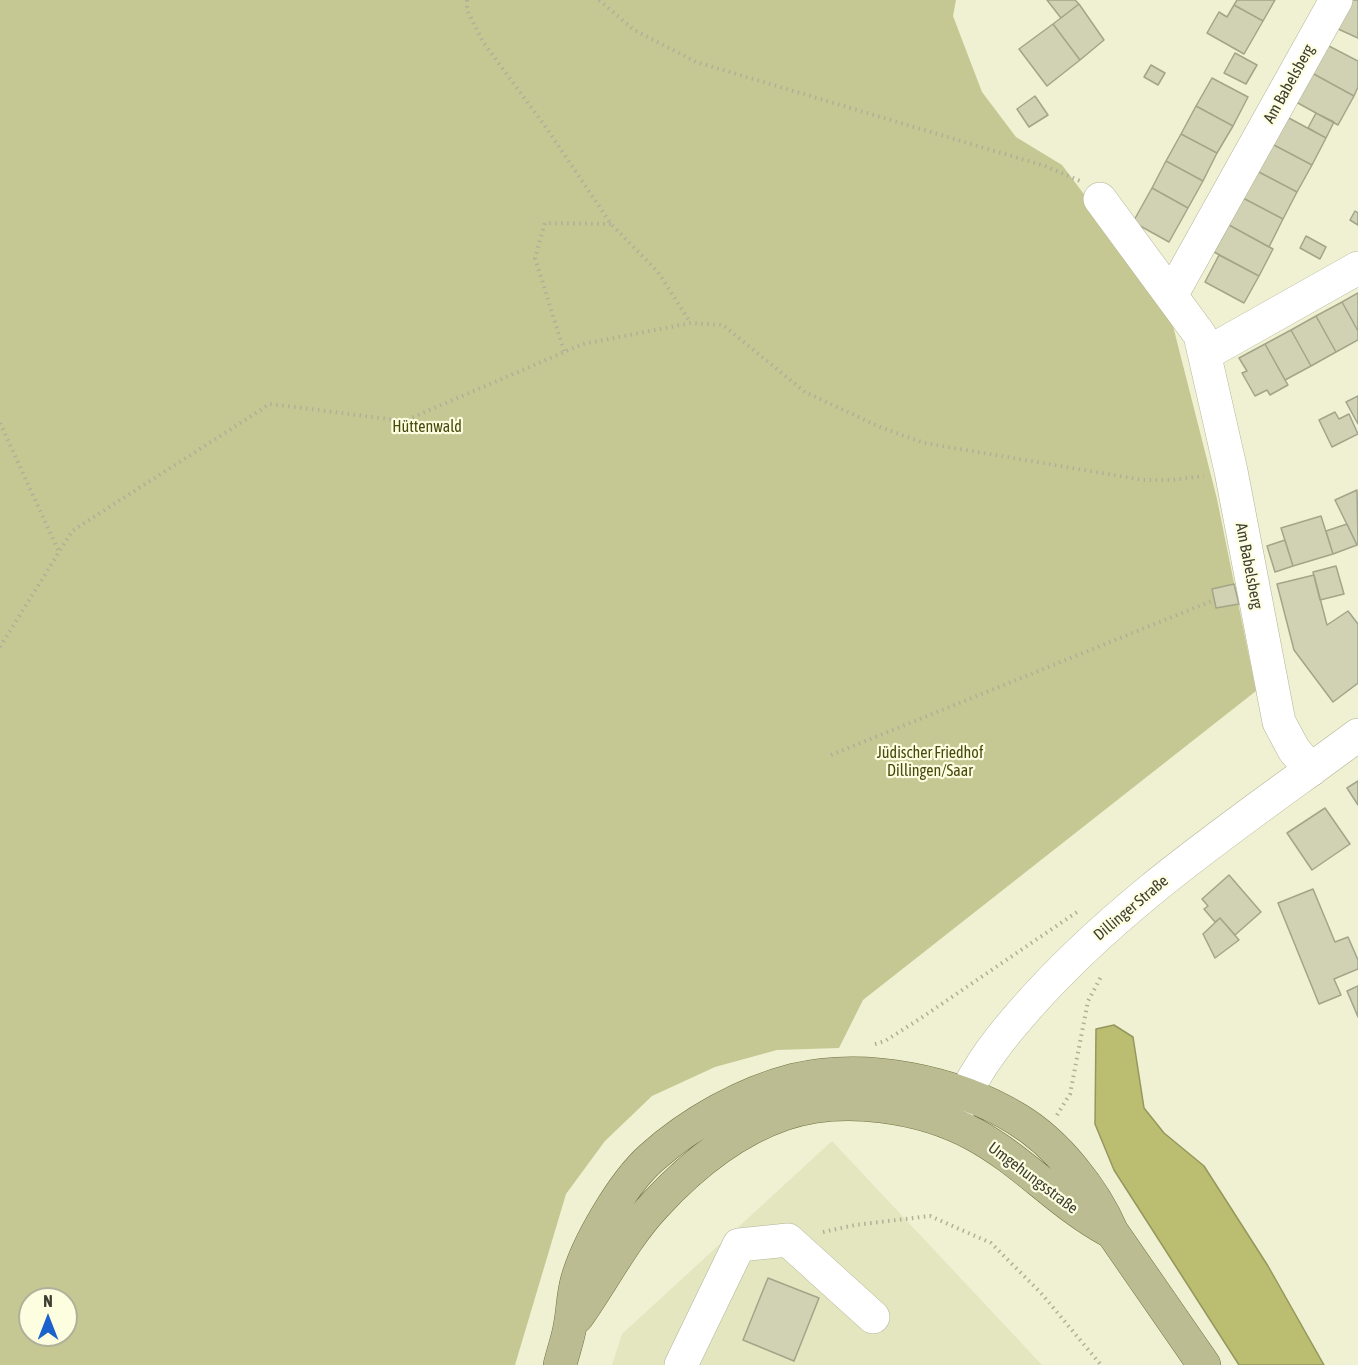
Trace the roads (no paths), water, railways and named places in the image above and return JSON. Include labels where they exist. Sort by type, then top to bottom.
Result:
[{"type":"main road","name":"Umgehungsstraße","points":[[570,1328],[577,1280],[599,1230],[623,1190],[651,1158],[719,1111],[755,1094],[794,1080],[841,1074],[879,1076],[963,1094],[1018,1120],[1038,1136],[1102,1208],[1112,1232],[1204,1365]]},
{"type":"main road","name":"Umgehungsstraße","points":[[570,1328],[598,1287],[617,1252],[654,1206],[697,1164],[740,1134],[786,1113],[832,1106],[888,1107],[930,1116],[990,1144],[1084,1217],[1112,1232]]},
{"type":"main road","points":[[560,1365],[570,1328]]},
{"type":"street","name":"Am Babelsberg","points":[[1172,294],[1336,0]]},
{"type":"street","name":"Am Babelsberg","points":[[1100,199],[1191,318],[1207,353],[1232,471],[1279,722],[1294,750],[1311,770]]},
{"type":"street","points":[[1207,353],[1358,268]]},
{"type":"street","name":"Dillinger Straße","points":[[952,1125],[963,1094],[993,1047],[1049,982],[1083,949],[1184,864],[1358,735]]},
{"type":"street","points":[[681,1365],[739,1245],[788,1240],[873,1317]]},
{"type":"park label","name":"Hüttenwald","points":[[427,427]]},
{"type":"park label","name":"Jüdischer Friedhof Dillingen/Saar","points":[[930,762]]}]
